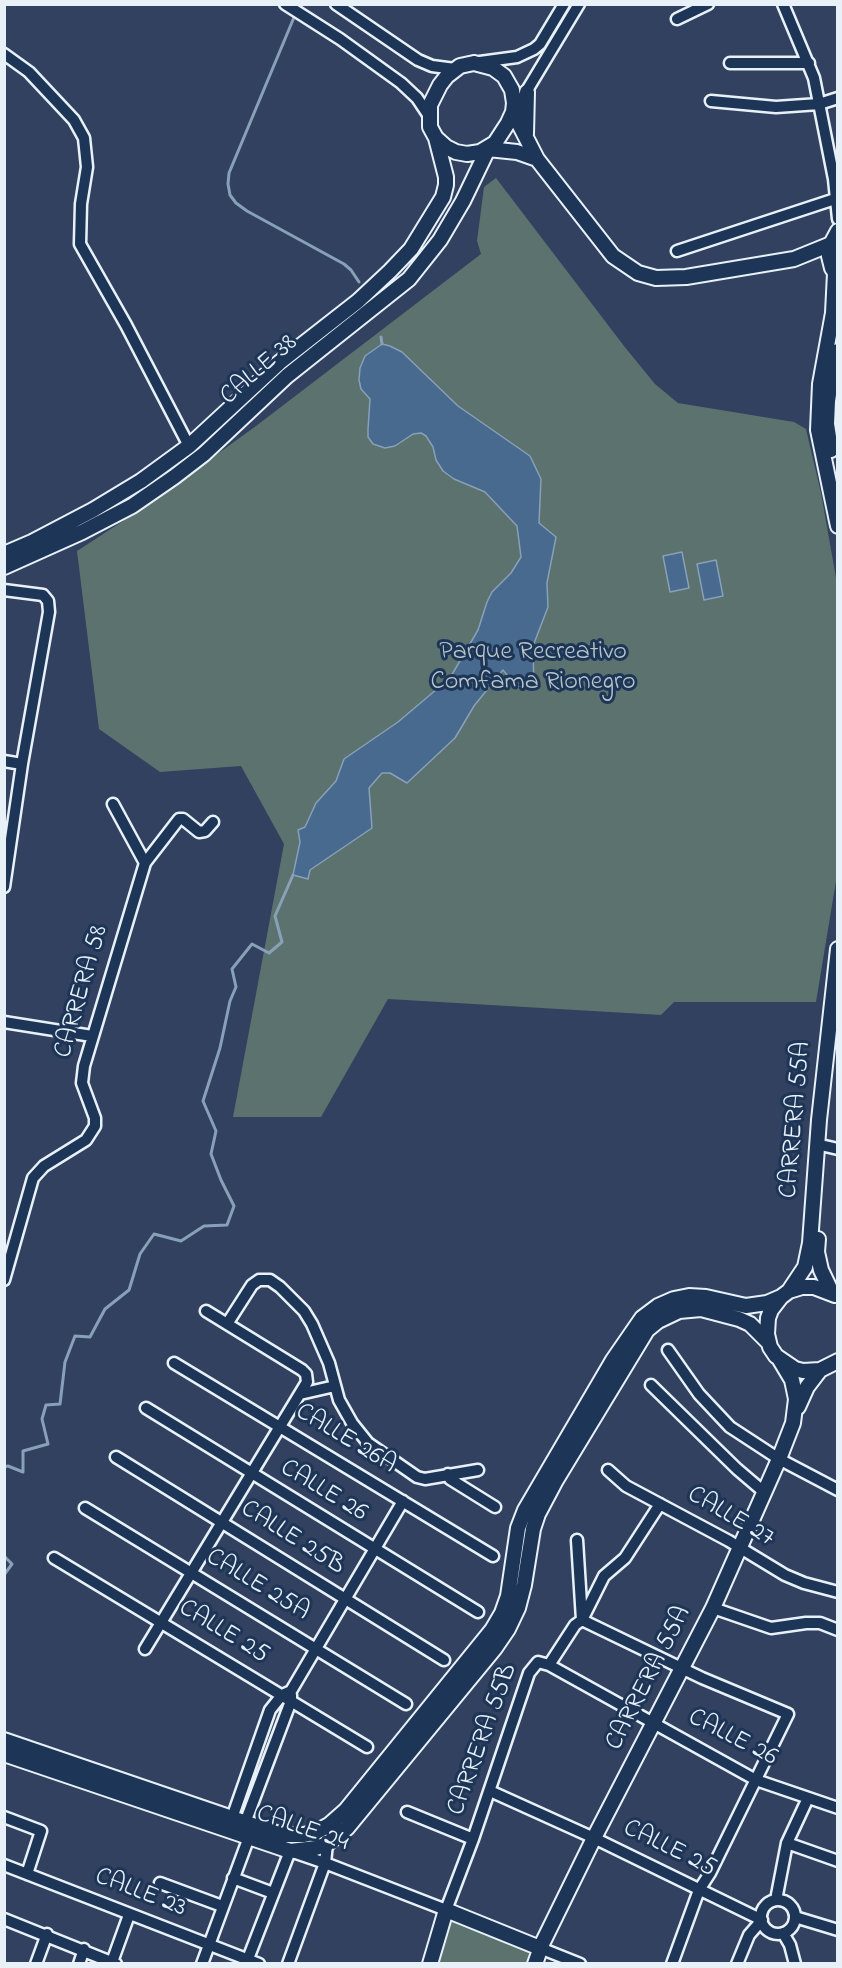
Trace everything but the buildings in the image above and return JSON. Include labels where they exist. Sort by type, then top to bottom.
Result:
[{"type":"main road","points":[[537,159],[517,152],[488,149],[474,153],[456,152],[436,138],[430,127],[430,105],[447,76],[455,69],[474,63],[493,68],[504,76],[512,90],[513,112],[537,159],[613,256],[638,273],[656,278],[686,278],[794,259],[831,244]]},
{"type":"main road","points":[[526,136],[527,92]]},
{"type":"main road","points":[[488,149],[502,134],[513,112]]},
{"type":"main road","name":"CALLE 38","points":[[4,554],[93,510],[141,481],[189,446],[280,362],[358,301],[411,249],[438,207],[446,185],[445,169],[436,138]]},
{"type":"main road","name":"CALLE 38","points":[[4,567],[82,532],[132,506],[174,477],[204,454],[287,376],[410,279],[440,240],[464,201],[488,149]]},
{"type":"main road","points":[[814,251],[837,219]]},
{"type":"main road","points":[[837,231],[829,256],[835,272],[833,313],[820,384],[818,430],[837,526]]},
{"type":"main road","points":[[794,259],[821,263],[835,272]]},
{"type":"main road","points":[[837,351],[830,386],[827,424],[837,484]]},
{"type":"main road","name":"CARRERA 55A","points":[[796,1412],[795,1389],[780,1360],[773,1352],[766,1334],[771,1310],[805,1267],[810,1243],[820,1108],[837,949]]},
{"type":"main road","name":"CARRERA 55A","points":[[835,1295],[821,1270],[817,1252],[831,1148],[837,1018]]},
{"type":"main road","points":[[785,1294],[802,1287],[814,1287],[835,1295]]},
{"type":"main road","name":"CALLE 24","points":[[4,1740],[282,1835],[293,1836],[316,1832],[329,1825],[346,1810],[492,1630],[502,1613],[508,1596],[518,1528],[525,1510],[613,1360],[642,1318],[658,1306],[689,1296],[746,1306],[767,1303],[785,1294]]},
{"type":"main road","name":"CARRERA 55A","points":[[327,1844],[347,1828],[495,1648],[508,1629],[518,1608],[524,1585],[532,1529],[538,1514],[567,1461],[648,1330],[658,1321],[680,1311],[701,1309],[750,1324],[768,1342]]},
{"type":"main road","points":[[780,1360],[803,1371],[820,1370],[837,1361]]},
{"type":"main road","name":"CARRERA 55A","points":[[535,1964],[540,1948],[594,1838],[713,1608],[779,1459],[807,1387],[820,1370]]},
{"type":"main road","name":"CALLE 24","points":[[4,1754],[290,1851]]},
{"type":"main road","points":[[290,1851],[316,1848],[327,1844]]},
{"type":"main road","name":"CALLE 24","points":[[446,1910],[540,1948]]},
{"type":"main road","name":"CARRERA 55B","points":[[430,1964],[446,1910]]},
{"type":"street","points":[[285,4],[340,39],[409,89],[429,116]]},
{"type":"street","points":[[336,4],[418,60],[432,66],[455,69]]},
{"type":"street","points":[[474,63],[517,57],[534,49],[540,44],[564,4]]},
{"type":"street","points":[[513,112],[579,4]]},
{"type":"street","points":[[677,19],[708,4]]},
{"type":"street","points":[[783,4],[809,63],[836,182],[837,219]]},
{"type":"street","points":[[4,54],[29,72],[74,120],[84,138],[87,167],[81,204],[80,244],[126,325],[189,446]]},
{"type":"street","points":[[730,63],[809,63]]},
{"type":"street","points":[[711,101],[776,107],[819,104],[837,98]]},
{"type":"street","points":[[677,251],[835,199]]},
{"type":"street","points":[[4,590],[43,596],[48,601],[49,612],[22,764],[5,886]]},
{"type":"street","points":[[4,761],[22,764]]},
{"type":"street","points":[[114,804],[145,863],[179,819],[183,819],[199,832],[205,831],[213,822]]},
{"type":"street","name":"CARRERA 58","points":[[4,1280],[33,1178],[44,1166],[86,1140],[94,1126],[95,1118],[82,1083],[84,1066],[145,863]]},
{"type":"street","points":[[4,1022],[92,1036]]},
{"type":"street","points":[[227,1324],[252,1285],[259,1280],[270,1280],[303,1311],[312,1324],[325,1350],[345,1412],[368,1443],[417,1477],[425,1479],[478,1470]]},
{"type":"street","points":[[145,1649],[307,1382],[303,1370],[206,1311]]},
{"type":"street","points":[[668,1350],[699,1394],[730,1427],[779,1459],[837,1490]]},
{"type":"street","name":"CALLE 26A","points":[[174,1363],[494,1556]]},
{"type":"street","points":[[651,1385],[737,1469],[764,1492]]},
{"type":"street","points":[[300,1394],[335,1386]]},
{"type":"street","name":"CALLE 26","points":[[146,1408],[478,1612]]},
{"type":"street","name":"CALLE 25B","points":[[116,1457],[444,1660]]},
{"type":"street","name":"CALLE 27","points":[[608,1470],[626,1486],[785,1575],[837,1592]]},
{"type":"street","points":[[448,1474],[450,1479],[495,1507]]},
{"type":"street","points":[[239,1820],[288,1696],[403,1501]]},
{"type":"street","name":"CARRERA 55B","points":[[446,1910],[490,1791],[528,1673],[538,1662],[549,1665],[575,1625],[582,1620],[604,1576],[625,1558],[660,1504]]},
{"type":"street","name":"CALLE 25A","points":[[85,1508],[406,1704]]},
{"type":"street","points":[[577,1540],[582,1620],[788,1714],[710,1873],[699,1890],[672,1964]]},
{"type":"street","name":"CALLE 25","points":[[54,1558],[288,1696],[367,1747]]},
{"type":"street","points":[[713,1608],[771,1628],[820,1623],[837,1630]]},
{"type":"street","name":"CALLE 26","points":[[549,1665],[756,1780],[837,1808]]},
{"type":"street","points":[[239,1820],[268,1716],[288,1696]]},
{"type":"street","name":"CALLE 25","points":[[490,1791],[594,1838],[762,1920]]},
{"type":"street","points":[[776,1900],[787,1843],[808,1798]]},
{"type":"street","points":[[407,1812],[473,1839]]},
{"type":"street","points":[[4,1817],[41,1831],[27,1874]]},
{"type":"street","points":[[202,1964],[249,1837]]},
{"type":"street","points":[[787,1843],[837,1861]]},
{"type":"street","points":[[288,1964],[325,1863],[327,1844]]},
{"type":"street","points":[[247,1961],[290,1851]]},
{"type":"street","name":"CALLE 24","points":[[290,1851],[446,1910]]},
{"type":"street","name":"CALLE 23","points":[[4,1865],[259,1964]]},
{"type":"street","points":[[233,1878],[273,1893]]},
{"type":"street","points":[[160,1883],[222,1906]]},
{"type":"street","points":[[736,1964],[749,1935],[762,1920],[765,1907],[776,1900],[788,1903],[795,1917],[792,1927],[777,1934],[767,1930],[762,1920]]},
{"type":"street","points":[[4,1933],[7,1920],[47,1934],[114,1963],[129,1915]]},
{"type":"street","points":[[795,1917],[837,1930]]},
{"type":"street","points":[[783,1933],[795,1964]]},
{"type":"street","points":[[36,1964],[47,1934]]},
{"type":"street","name":"CALLE 24","points":[[540,1948],[580,1964]]},
{"type":"street","points":[[79,1964],[84,1949]]},
{"type":"green space","name":"Parque Recreativo Comfama Rionegro","points":[[496,178],[624,346],[655,384],[678,403],[794,422],[806,429],[821,493],[838,589],[837,875],[816,1002],[674,1002],[661,1015],[388,999],[321,1117],[233,1117],[284,844],[241,766],[160,772],[99,729],[77,551],[140,510],[256,426],[481,254],[477,241],[484,187]]},
{"type":"green space","points":[[458,1918],[526,1946],[530,1952],[526,1963],[433,1964],[447,1927]]},
{"type":"water","points":[[382,344],[402,352],[458,406],[530,456],[541,479],[539,523],[556,537],[547,583],[548,607],[533,646],[534,688],[516,686],[503,670],[474,706],[455,738],[407,783],[390,773],[382,773],[369,788],[372,828],[310,870],[308,879],[293,875],[300,842],[298,830],[305,827],[316,803],[336,781],[344,759],[398,722],[450,678],[478,630],[492,592],[511,573],[521,557],[517,526],[485,492],[454,479],[443,471],[426,436],[421,433],[413,434],[395,446],[385,448],[373,444],[368,437],[370,399],[361,389],[360,368],[365,356]]},
{"type":"water","points":[[682,552],[689,588],[670,592],[663,556]]},
{"type":"water","points":[[716,560],[723,596],[704,600],[697,564]]},
{"type":"waterway","points":[[295,15],[229,173],[230,195],[247,211],[344,264],[359,282]]},
{"type":"waterway","points":[[381,337],[382,344]]},
{"type":"waterway","points":[[4,1467],[8,1466],[23,1472],[23,1451],[48,1444],[42,1419],[46,1405],[60,1404],[65,1362],[75,1336],[90,1337],[105,1309],[129,1290],[140,1254],[154,1234],[181,1241],[204,1226],[227,1225],[234,1206],[211,1154],[216,1131],[203,1101],[220,1048],[230,1001],[236,987],[232,969],[252,944],[269,953],[282,942],[275,916],[293,875]]},
{"type":"waterway","points":[[4,1556],[12,1564],[4,1575]]}]
